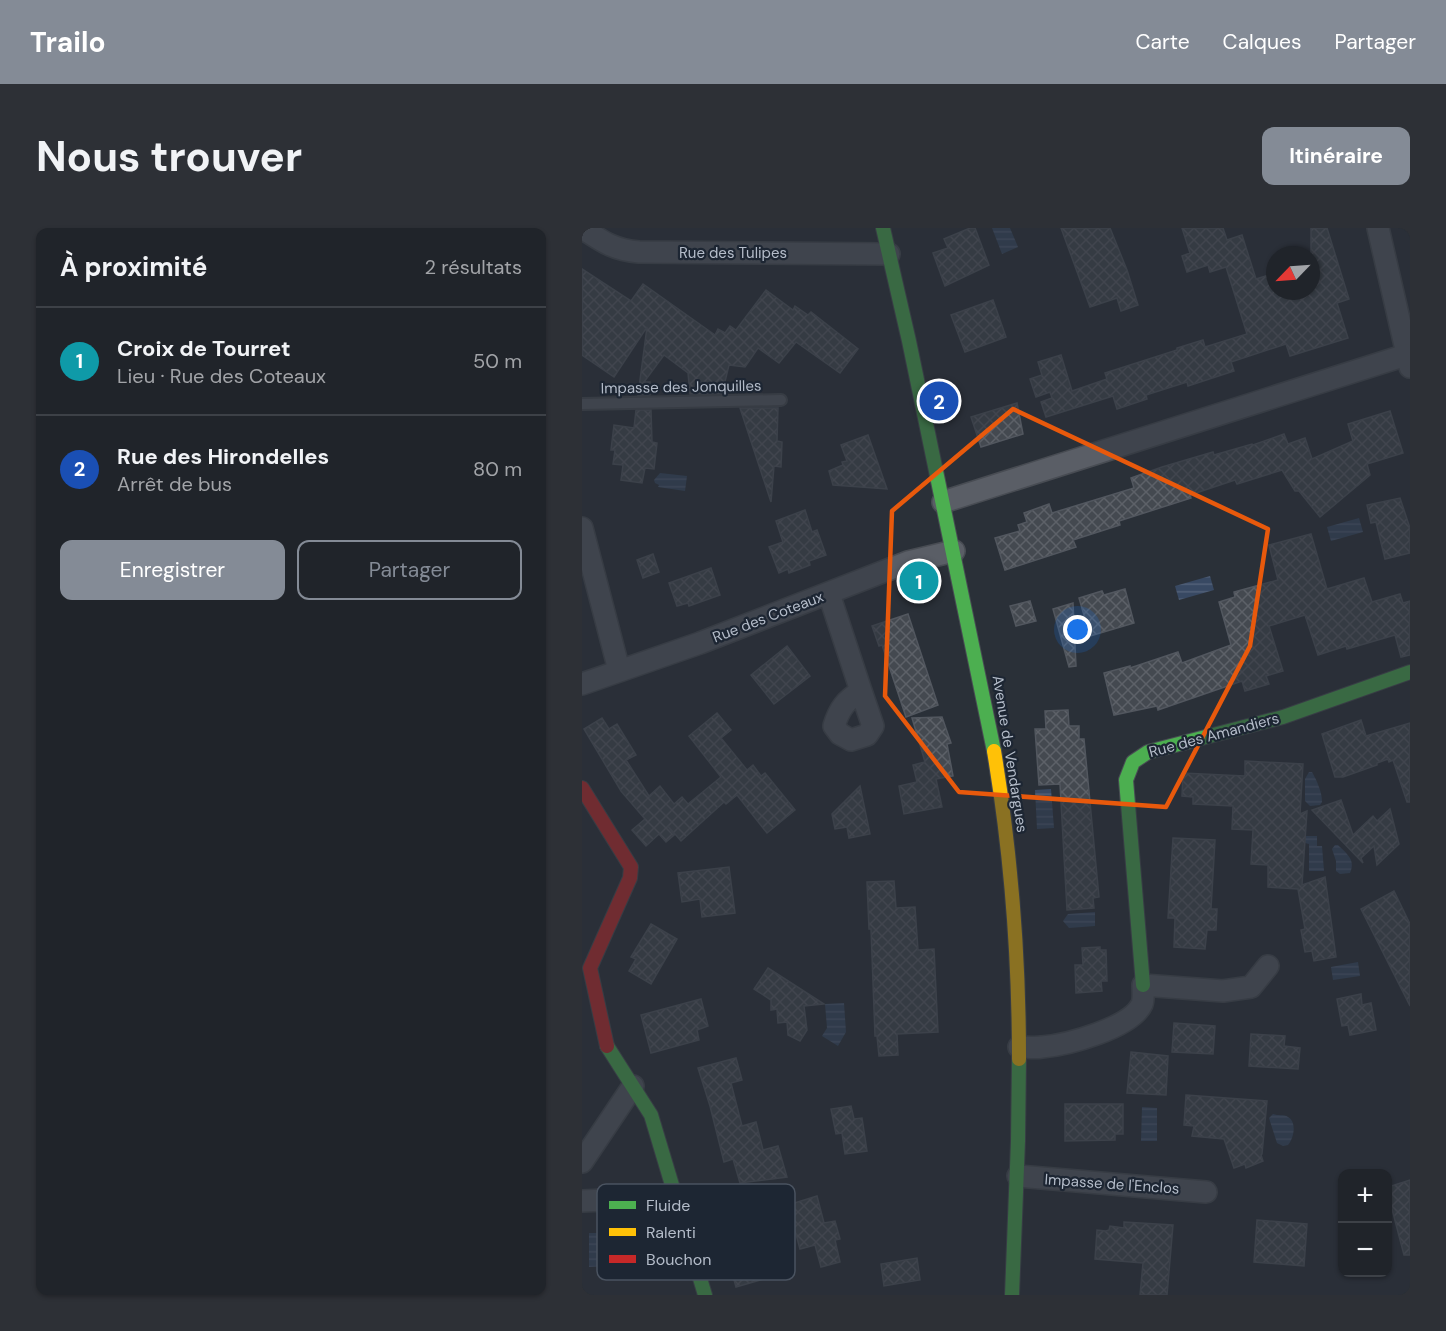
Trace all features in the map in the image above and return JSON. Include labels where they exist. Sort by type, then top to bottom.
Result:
[{"type":"street","name":"Rue des Tulipes","points":[[582,228],[606,244],[623,250],[639,252],[889,254]]},
{"type":"street","name":"Avenue de Vendargues","points":[[883,228],[987,705],[1001,789],[1012,881],[1019,1047],[1018,1176],[1012,1295]]},
{"type":"street","points":[[943,502],[1408,361],[1378,228]]},
{"type":"street","points":[[582,528],[619,670]]},
{"type":"street","name":"Rue des Coteaux","points":[[582,684],[700,643],[908,562],[954,551]]},
{"type":"street","points":[[829,594],[861,691]]},
{"type":"street","name":"Rue des Amandiers","points":[[1019,1047],[1043,1047],[1073,1042],[1133,1017],[1143,1002],[1126,780],[1127,769],[1132,761],[1148,752],[1282,717],[1410,672]]},
{"type":"street","points":[[582,788],[591,820],[631,867],[630,878],[590,944],[590,969],[605,1041],[651,1115],[672,1184]]},
{"type":"street","points":[[1143,985],[1223,991],[1251,987],[1268,966]]},
{"type":"street","points":[[582,1162],[633,1086]]},
{"type":"street","name":"Impasse de l'Enclos","points":[[1018,1176],[1206,1192]]},
{"type":"street","points":[[582,1202],[597,1201]]},
{"type":"street","points":[[701,1280],[705,1295]]},
{"type":"lane","name":"Impasse des Jonquilles","points":[[582,404],[781,400]]},
{"type":"highlighted area","points":[[1013,409],[1268,529],[1250,646],[1166,807],[959,792],[885,696],[892,511]]},
{"type":"water","points":[[992,228],[1010,228],[1018,247],[1002,254]]},
{"type":"water","points":[[660,473],[687,476],[685,491],[658,487],[659,485],[654,480]]},
{"type":"water","points":[[1359,518],[1363,532],[1331,541],[1327,527]]},
{"type":"water","points":[[1210,576],[1214,590],[1179,600],[1175,586]]},
{"type":"water","points":[[1309,772],[1312,772],[1319,787],[1322,798],[1320,805],[1310,806],[1305,801],[1305,779]]},
{"type":"water","points":[[1051,789],[1054,828],[1037,829],[1035,790]]},
{"type":"water","points":[[1305,836],[1317,836],[1317,846],[1322,846],[1324,871],[1309,871],[1309,844],[1305,843]]},
{"type":"water","points":[[1335,845],[1345,851],[1350,858],[1352,868],[1350,873],[1340,874],[1336,871],[1332,849]]},
{"type":"water","points":[[1095,912],[1095,926],[1069,928],[1063,921],[1068,914]]},
{"type":"water","points":[[1358,962],[1360,976],[1333,980],[1331,967]]},
{"type":"water","points":[[844,1003],[846,1032],[838,1046],[822,1036],[827,1028],[825,1004]]},
{"type":"water","points":[[1142,1107],[1157,1108],[1157,1141],[1141,1141]]},
{"type":"water","points":[[1273,1114],[1286,1116],[1293,1122],[1293,1134],[1288,1145],[1283,1146],[1277,1143],[1269,1118]]},
{"type":"water","points":[[589,1233],[597,1233],[597,1267],[589,1267]]},
{"type":"building","points":[[975,228],[989,265],[945,286],[933,253],[948,248],[944,239]]},
{"type":"building","points":[[1061,228],[1110,228],[1138,305],[1121,311],[1117,298],[1090,307]]},
{"type":"building","points":[[1182,228],[1223,228],[1227,240],[1242,235],[1256,279],[1266,276],[1266,300],[1320,300],[1320,246],[1311,246],[1311,228],[1327,228],[1349,299],[1337,303],[1348,338],[1290,356],[1286,344],[1231,362],[1234,371],[1188,386],[1187,382],[1146,395],[1147,399],[1117,409],[1113,396],[1046,417],[1041,402],[1052,398],[1050,392],[1036,397],[1030,379],[1042,375],[1038,362],[1061,355],[1072,391],[1107,379],[1105,373],[1177,350],[1177,348],[1203,340],[1205,347],[1247,334],[1226,267],[1210,272],[1208,265],[1187,272],[1182,256],[1190,253]]},
{"type":"building","points":[[582,269],[631,301],[643,284],[715,335],[718,329],[725,333],[730,326],[736,330],[766,290],[793,310],[795,306],[808,315],[811,312],[858,349],[840,373],[796,342],[779,363],[758,348],[745,367],[729,365],[722,394],[690,394],[688,373],[664,355],[644,382],[650,382],[650,395],[638,395],[647,327],[614,377],[582,355]]},
{"type":"building","points":[[993,300],[1006,337],[965,352],[951,315]]},
{"type":"building","points":[[1017,403],[1023,434],[981,447],[971,417]]},
{"type":"building","points":[[740,408],[778,408],[777,441],[782,442],[781,467],[774,466],[771,502]]},
{"type":"building","points":[[636,410],[651,410],[652,442],[657,443],[654,469],[645,468],[642,483],[621,480],[623,465],[613,464],[615,450],[611,450],[614,425],[634,428]]},
{"type":"building","points":[[1390,411],[1403,453],[1367,464],[1370,475],[1320,517],[1299,491],[1295,491],[1282,470],[1237,484],[1235,480],[1190,495],[1191,498],[1119,521],[1120,525],[1073,540],[1076,547],[1005,570],[995,538],[1020,531],[1018,525],[1027,522],[1024,513],[1049,504],[1052,513],[1134,488],[1131,478],[1162,467],[1213,452],[1214,455],[1253,445],[1284,434],[1288,444],[1305,438],[1312,459],[1353,441],[1348,424]]},
{"type":"building","points":[[868,435],[887,489],[833,485],[829,471],[847,461],[841,445]]},
{"type":"building","points":[[1400,498],[1410,528],[1410,553],[1385,559],[1376,522],[1371,523],[1367,505]]},
{"type":"building","points":[[805,510],[812,532],[817,530],[826,555],[809,561],[810,565],[800,569],[789,573],[788,569],[779,573],[769,547],[783,542],[776,521]]},
{"type":"building","points":[[1311,534],[1327,589],[1364,578],[1372,602],[1400,594],[1403,603],[1410,601],[1410,655],[1401,657],[1395,635],[1318,655],[1305,615],[1269,626],[1283,671],[1266,676],[1269,684],[1245,691],[1242,681],[1158,710],[1157,706],[1114,715],[1104,673],[1130,666],[1130,668],[1178,652],[1182,663],[1231,645],[1219,602],[1235,597],[1234,592],[1278,580],[1269,545]]},
{"type":"building","points":[[653,554],[659,572],[643,578],[637,560]]},
{"type":"building","points":[[711,568],[720,595],[689,606],[688,603],[677,606],[669,583]]},
{"type":"building","points":[[1125,589],[1134,623],[1090,636],[1079,598],[1102,591],[1104,595]]},
{"type":"building","points":[[1030,601],[1036,621],[1016,626],[1010,606]]},
{"type":"building","points":[[1073,603],[1076,666],[1069,667],[1053,609]]},
{"type":"building","points":[[908,614],[938,705],[906,717],[882,645],[879,646],[872,626]]},
{"type":"building","points":[[787,646],[810,676],[774,704],[751,675]]},
{"type":"building","points":[[1068,710],[1069,726],[1079,726],[1079,739],[1084,739],[1099,897],[1093,898],[1094,908],[1067,910],[1060,784],[1039,785],[1035,729],[1046,729],[1045,711]]},
{"type":"building","points":[[717,713],[731,730],[721,738],[747,770],[753,765],[761,776],[765,773],[795,810],[767,833],[737,795],[726,804],[724,802],[681,841],[668,826],[674,835],[666,842],[659,834],[646,846],[632,830],[645,819],[621,791],[584,729],[602,718],[609,729],[617,724],[636,755],[626,760],[649,796],[660,786],[674,804],[682,797],[688,804],[721,777],[689,736]]},
{"type":"building","points":[[942,717],[951,743],[947,744],[953,776],[936,779],[942,807],[904,814],[899,786],[917,782],[913,765],[925,762],[912,718]]},
{"type":"building","points":[[1361,720],[1366,736],[1410,723],[1410,802],[1407,802],[1393,760],[1389,762],[1388,759],[1343,777],[1335,777],[1322,734]]},
{"type":"building","points":[[1245,761],[1303,764],[1300,814],[1307,811],[1302,885],[1325,877],[1336,957],[1314,961],[1312,951],[1305,952],[1301,930],[1305,929],[1298,889],[1268,887],[1268,865],[1251,864],[1253,830],[1232,829],[1233,806],[1193,804],[1193,797],[1182,796],[1183,773],[1245,776]]},
{"type":"building","points":[[860,786],[870,834],[849,838],[847,827],[835,829],[832,814]]},
{"type":"building","points":[[1341,800],[1353,835],[1373,816],[1377,821],[1390,809],[1399,844],[1377,865],[1374,846],[1361,858],[1363,863],[1312,810]]},
{"type":"building","points":[[1173,838],[1215,840],[1211,909],[1217,909],[1216,930],[1207,930],[1205,949],[1174,947],[1175,918],[1168,918]]},
{"type":"building","points":[[729,867],[735,913],[702,917],[700,899],[682,902],[678,873]]},
{"type":"building","points":[[894,881],[896,908],[915,907],[918,950],[934,949],[938,1032],[897,1034],[898,1055],[879,1056],[877,1036],[875,1036],[867,882]]},
{"type":"building","points":[[1394,891],[1410,924],[1410,1006],[1361,909]]},
{"type":"building","points":[[651,924],[677,939],[651,984],[629,971],[636,959],[631,957]]},
{"type":"building","points":[[1100,947],[1100,950],[1106,950],[1107,981],[1101,981],[1102,991],[1076,993],[1075,965],[1083,965],[1082,948]]},
{"type":"building","points":[[768,968],[824,1004],[804,1006],[807,1030],[800,1041],[788,1035],[787,1022],[778,1023],[777,1009],[771,1010],[771,1000],[754,989]]},
{"type":"building","points":[[1361,994],[1362,1005],[1371,1003],[1376,1030],[1350,1035],[1348,1025],[1342,1026],[1337,999]]},
{"type":"building","points":[[701,999],[708,1026],[697,1030],[699,1040],[651,1053],[641,1015]]},
{"type":"building","points":[[1174,1023],[1215,1026],[1213,1054],[1172,1052]]},
{"type":"building","points":[[1251,1034],[1285,1036],[1284,1046],[1300,1048],[1298,1069],[1249,1066]]},
{"type":"building","points":[[1131,1052],[1168,1056],[1166,1095],[1127,1093]]},
{"type":"building","points":[[736,1058],[742,1080],[731,1083],[742,1126],[756,1122],[763,1150],[778,1146],[787,1177],[740,1183],[733,1159],[724,1162],[698,1068]]},
{"type":"building","points":[[1186,1095],[1267,1101],[1261,1155],[1263,1161],[1246,1168],[1245,1164],[1234,1168],[1224,1139],[1192,1136],[1194,1126],[1184,1125]]},
{"type":"building","points":[[1065,1104],[1123,1104],[1123,1134],[1115,1134],[1115,1140],[1065,1141]]},
{"type":"building","points":[[851,1106],[854,1119],[862,1118],[867,1151],[845,1154],[842,1133],[836,1134],[831,1109]]},
{"type":"building","points":[[1410,1180],[1410,1255],[1404,1255],[1392,1209],[1392,1186]]},
{"type":"building","points":[[817,1196],[824,1223],[835,1221],[840,1239],[835,1240],[840,1262],[821,1267],[815,1245],[800,1249],[795,1231],[795,1203]]},
{"type":"building","points":[[1257,1220],[1307,1224],[1304,1266],[1254,1262]]},
{"type":"building","points":[[1124,1222],[1173,1225],[1167,1295],[1140,1295],[1143,1263],[1095,1259],[1097,1230],[1106,1231],[1110,1226],[1124,1228]]},
{"type":"building","points":[[917,1258],[920,1280],[884,1286],[881,1264]]},
{"type":"building","points":[[734,1280],[760,1280],[736,1287]]},
{"type":"traffic: fast","points":[[883,228],[909,341],[994,751]]},
{"type":"traffic: fast","points":[[1143,985],[1126,780],[1133,762],[1148,752],[1283,717],[1410,672]]},
{"type":"traffic: fast","points":[[607,1046],[651,1115],[672,1184]]},
{"type":"traffic: fast","points":[[1012,1295],[1019,1059]]},
{"type":"traffic: fast","points":[[700,1280],[705,1295]]},
{"type":"traffic: slow","points":[[994,751],[1013,904],[1019,1059]]},
{"type":"traffic: jam","points":[[582,788],[631,867],[630,878],[590,968],[607,1046]]},
{"type":"place","name":"Rue des Hirondelles","points":[[939,401]]},
{"type":"place","name":"Croix de Tourret","points":[[919,581]]}]
